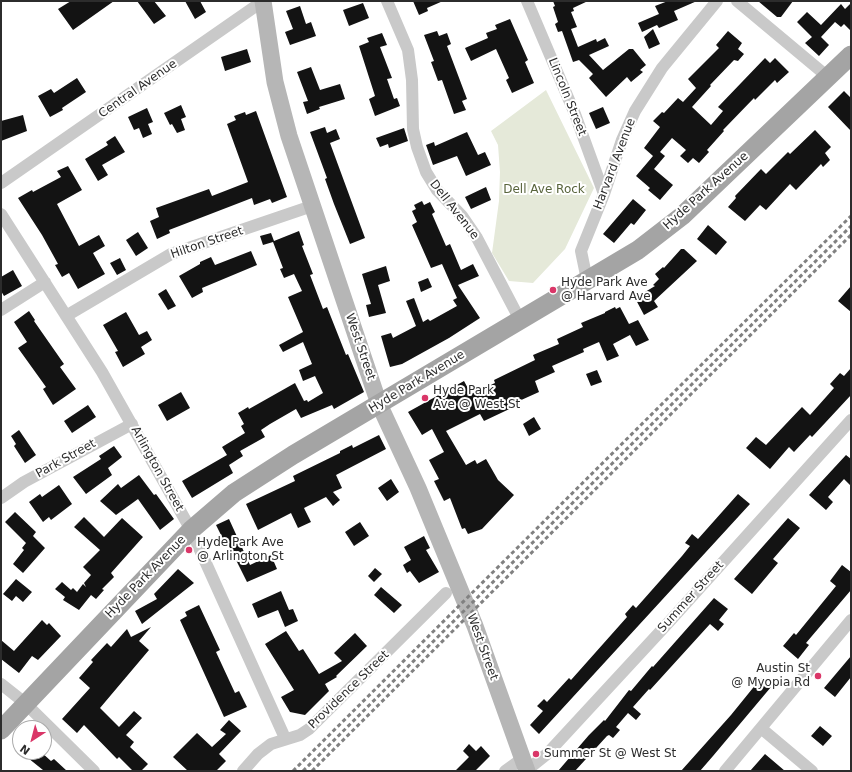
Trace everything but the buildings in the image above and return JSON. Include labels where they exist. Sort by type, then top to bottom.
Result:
[{"type":"main road","name":"West Street","points":[[263,1],[275,82],[290,136],[379,404],[418,488],[452,568],[475,626],[526,766]]},
{"type":"main road","name":"Hyde Park Avenue","points":[[1,730],[191,530],[234,493],[293,455],[638,250],[682,216],[851,55]]},
{"type":"street","name":"Central Avenue","points":[[1,183],[7,174],[263,1]]},
{"type":"street","name":"Dell Avenue","points":[[387,1],[408,50],[412,80],[413,129],[417,147],[426,172],[437,190],[462,216],[477,238],[520,320]]},
{"type":"street","name":"Lincoln Street","points":[[527,1],[575,114],[604,194]]},
{"type":"street","name":"Harvard Avenue","points":[[587,280],[581,252],[604,194],[622,140],[635,111],[662,68],[717,1]]},
{"type":"street","points":[[737,1],[828,77]]},
{"type":"street","name":"Hilton Street","points":[[66,316],[171,254],[312,206]]},
{"type":"street","name":"Arlington Street","points":[[1,214],[102,372],[191,530],[285,738]]},
{"type":"street","points":[[1,310],[45,282]]},
{"type":"street","name":"Summer Street","points":[[505,771],[526,766],[547,754],[648,645],[851,420]]},
{"type":"street","name":"Park Street","points":[[1,498],[24,482],[132,424]]},
{"type":"street","name":"Providence Street","points":[[243,771],[264,748],[285,738],[306,732],[446,594]]},
{"type":"street","points":[[725,771],[762,729],[851,620]]},
{"type":"street","points":[[1,684],[25,703],[94,771]]},
{"type":"street","points":[[762,729],[812,771]]},
{"type":"green space","name":"Dell Ave Rock","points":[[546,90],[594,188],[565,249],[533,283],[509,281],[492,253],[499,201],[500,172],[498,145],[491,131]]},
{"type":"railway","points":[[293,771],[851,216]]},
{"type":"railway","points":[[303,771],[851,226]]},
{"type":"railway","points":[[312,771],[851,235]]},
{"type":"place","name":"Hyde Park Ave @ Harvard Ave","points":[[553,290]]},
{"type":"place","name":"Hyde Park Ave @ West St","points":[[425,398]]},
{"type":"place","name":"Hyde Park Ave @ Arlington St","points":[[189,550]]},
{"type":"place","name":"Austin St @ Myopia Rd","points":[[818,676]]},
{"type":"place","name":"Summer St @ West St","points":[[536,754]]}]
